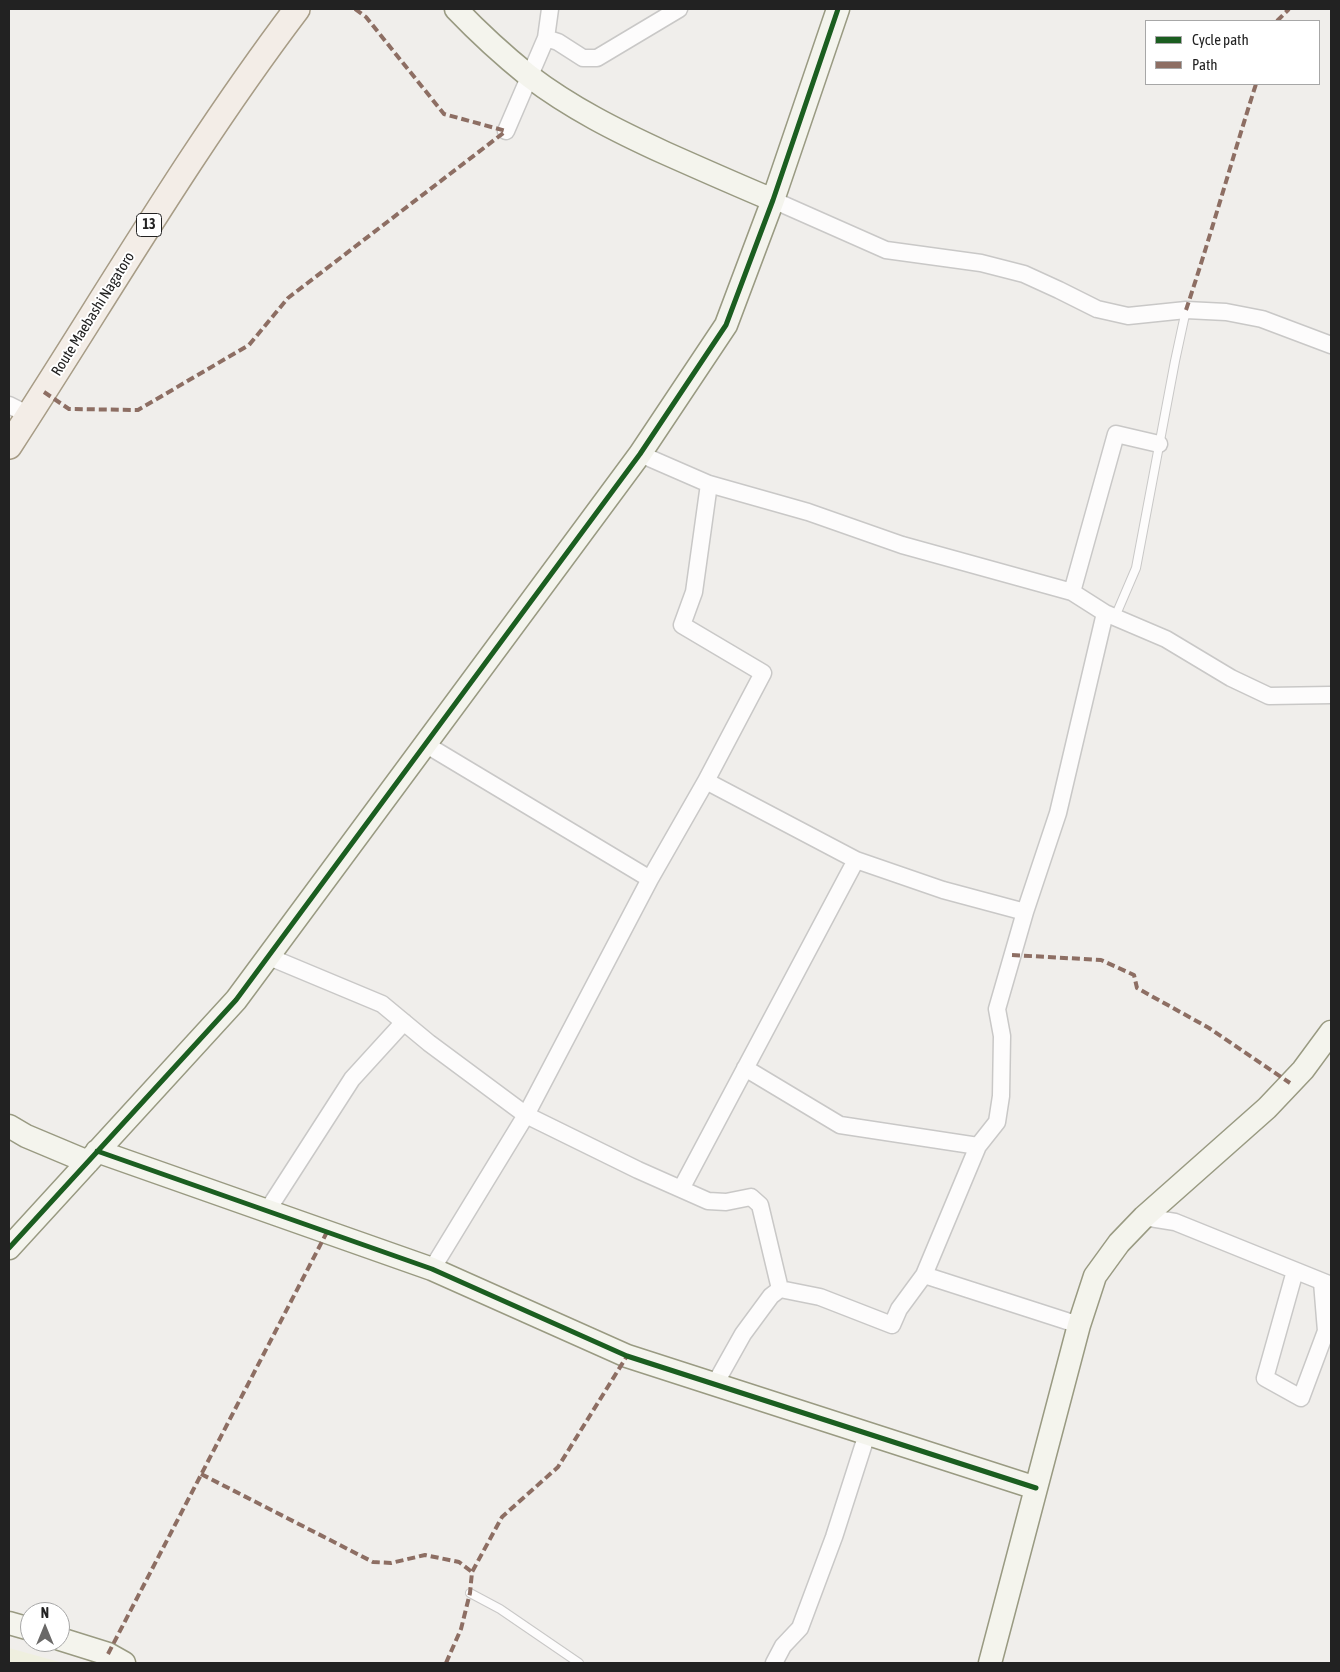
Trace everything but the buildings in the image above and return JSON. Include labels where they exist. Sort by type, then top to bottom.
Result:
[{"type":"main road","name":"Route Maebashi Nagatoro","points":[[9,446],[19,410],[226,106],[297,9]]},
{"type":"street","points":[[456,9],[488,41],[530,76],[566,101],[611,128],[722,179],[886,250],[980,263],[1024,274],[1097,309],[1128,316],[1186,310],[1226,312],[1262,318],[1331,345]]},
{"type":"street","points":[[506,132],[546,38],[550,9]]},
{"type":"street","points":[[546,38],[558,42],[583,58],[597,58],[679,9]]},
{"type":"street","points":[[9,1247],[236,1000],[640,454],[726,325],[773,200],[838,9]]},
{"type":"street","points":[[1072,592],[1116,434],[1159,444]]},
{"type":"street","points":[[640,454],[709,484],[808,512],[902,545],[1072,592],[1110,615],[1166,639],[1231,678],[1262,694],[1269,696],[1331,695]]},
{"type":"street","points":[[432,1269],[526,1115],[650,878],[706,781],[763,673],[682,625],[694,592],[709,484]]},
{"type":"street","points":[[716,1384],[743,1334],[771,1296],[780,1289],[820,1296],[892,1325],[899,1309],[924,1275],[978,1146],[997,1122],[1001,1096],[1002,1036],[996,1009],[1025,912],[1058,813],[1110,615]]},
{"type":"street","points":[[425,744],[650,878]]},
{"type":"street","points":[[706,781],[856,860],[943,890],[1025,912]]},
{"type":"street","points":[[681,1189],[856,860]]},
{"type":"street","points":[[267,956],[382,1004],[429,1044],[526,1115],[638,1170],[708,1201],[726,1202],[751,1197],[760,1205],[780,1289]]},
{"type":"street","points":[[267,1210],[352,1079],[404,1022]]},
{"type":"street","points":[[990,1663],[1079,1325],[1095,1276],[1119,1243],[1144,1216],[1267,1108],[1302,1070],[1331,1032]]},
{"type":"street","points":[[745,1068],[840,1125],[978,1146]]},
{"type":"street","points":[[9,1126],[26,1136],[267,1210],[432,1269],[627,1356],[1036,1488]]},
{"type":"street","points":[[1144,1216],[1175,1222],[1327,1283],[1326,1331],[1301,1398],[1265,1378],[1295,1271]]},
{"type":"street","points":[[924,1275],[1079,1325]]},
{"type":"street","points":[[774,1663],[782,1646],[800,1628],[834,1537],[867,1434]]},
{"type":"street","points":[[70,1642],[108,1654],[124,1663]]},
{"type":"lane","points":[[1110,615],[1136,568],[1186,310]]},
{"type":"lane","points":[[470,1593],[500,1608],[579,1663]]},
{"type":"green space","points":[[9,1648],[63,1663],[9,1663]]},
{"type":"marked path","points":[[355,9],[366,17],[444,114],[506,131]]},
{"type":"marked path","points":[[1278,20],[1289,9]]},
{"type":"marked path","points":[[1186,310],[1256,85]]},
{"type":"marked path","points":[[44,392],[69,409],[138,410],[249,345],[288,298],[506,131]]},
{"type":"marked path","points":[[1012,955],[1101,960],[1134,975],[1137,988],[1209,1028],[1290,1083]]},
{"type":"marked path","points":[[108,1654],[327,1232]]},
{"type":"marked path","points":[[446,1663],[461,1629],[470,1593],[472,1572],[502,1517],[558,1467],[627,1356]]},
{"type":"marked path","points":[[201,1474],[373,1562],[391,1563],[425,1555],[459,1562],[472,1572]]},
{"type":"cycle path","points":[[9,1248],[236,1000],[640,454],[726,325],[773,200],[838,9]]},
{"type":"cycle path","points":[[97,1151],[432,1269],[627,1356],[1036,1488]]}]
